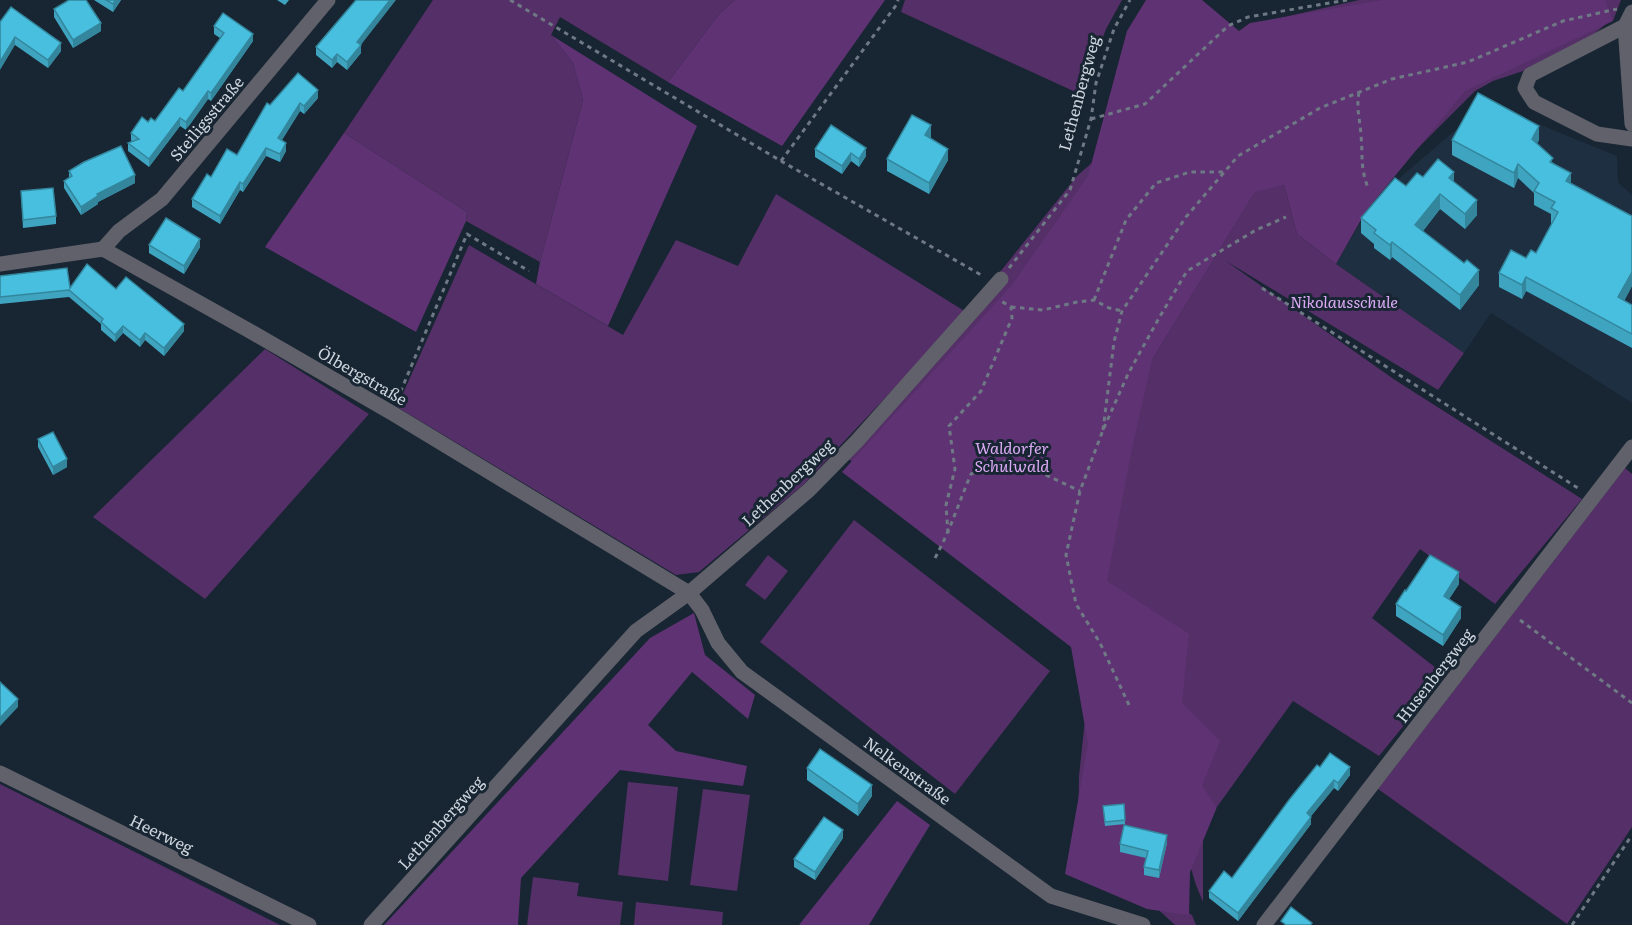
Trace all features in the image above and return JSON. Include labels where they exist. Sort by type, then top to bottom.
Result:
[{"type":"street","name":"Steiligsstraße","points":[[103,249],[119,231],[162,199],[328,0]]},
{"type":"street","points":[[1632,124],[1626,15],[1530,75],[1525,88],[1534,102],[1597,134],[1632,139]]},
{"type":"street","points":[[0,264],[103,249]]},
{"type":"street","name":"Ölbergstraße","points":[[103,249],[392,412],[689,594]]},
{"type":"street","name":"Lethenbergweg","points":[[371,925],[636,631],[689,594],[809,490],[857,441],[996,286]]},
{"type":"street","name":"Husenbergweg","points":[[1264,925],[1632,447]]},
{"type":"street","name":"Nelkenstraße","points":[[689,594],[702,610],[718,643],[742,672],[1051,896],[1143,925]]},
{"type":"street","name":"Heerweg","points":[[0,773],[309,925]]},
{"type":"path","points":[[510,0],[996,286],[1011,307],[1012,318],[981,391],[950,426],[955,469],[946,505],[948,533]]},
{"type":"path","points":[[781,161],[898,0]]},
{"type":"path","name":"Lethenbergweg","points":[[996,286],[1070,190],[1091,119],[1096,83],[1114,29],[1130,0]]},
{"type":"path","points":[[1091,119],[1145,104],[1228,26],[1248,17],[1347,0]]},
{"type":"path","points":[[1104,430],[1114,342],[1122,311],[1186,217],[1238,156],[1320,108],[1392,80],[1468,62],[1563,21],[1626,15]]},
{"type":"path","points":[[1359,92],[1356,107],[1361,135],[1361,170],[1368,188]]},
{"type":"path","points":[[1094,300],[1126,220],[1155,183],[1190,172],[1224,172]]},
{"type":"path","points":[[1129,705],[1100,643],[1076,604],[1066,555],[1080,490],[1128,374],[1187,271],[1256,230],[1286,217]]},
{"type":"path","points":[[392,412],[467,234],[529,271]]},
{"type":"path","points":[[1262,288],[1593,497]]},
{"type":"path","points":[[1011,307],[1043,310],[1094,300],[1109,308],[1122,311]]},
{"type":"path","points":[[934,558],[948,533],[971,474],[1006,461],[1031,468],[1080,490]]},
{"type":"path","points":[[1506,610],[1632,704]]},
{"type":"path","points":[[1572,925],[1632,835]]},
{"type":"shaded area","name":"Nikolausschule","points":[[1487,103],[1617,156],[1618,182],[1632,195],[1632,403],[1491,313],[1464,353],[1336,264],[1368,210],[1395,182]]},
{"type":"green space","points":[[433,0],[735,0],[719,14],[668,82],[560,17],[551,35],[573,63],[583,100],[540,262],[466,221],[467,212],[344,133]]},
{"type":"green space","points":[[735,0],[885,0],[782,146],[668,82],[719,14]]},
{"type":"green space","points":[[905,0],[1122,0],[1106,29],[1082,95],[901,12]]},
{"type":"green space","name":"Waldorfer Schulwald","points":[[1146,0],[1202,0],[1239,31],[1250,23],[1383,0],[1605,0],[1613,21],[1465,91],[1366,211],[1336,264],[1297,234],[1284,185],[1255,192],[1152,360],[1131,453],[1107,581],[1189,634],[1182,703],[1220,741],[1202,786],[1217,807],[1190,872],[1189,915],[1147,909],[1065,874],[1088,744],[1071,647],[842,472],[1012,285],[1088,176],[1127,31]]},
{"type":"green space","points":[[1359,0],[1621,0],[1613,21],[1612,19],[1588,39],[1538,66],[1493,81],[1475,91],[1416,150],[1265,189],[1284,185],[1297,234],[1464,353],[1438,390],[1226,261],[1395,380],[1582,499],[1495,604],[1420,549],[1372,618],[1445,675],[1379,756],[1293,701],[1217,807],[1203,789],[1203,902],[1177,823],[1175,905],[1192,915],[1196,925],[1175,925],[1078,836],[1079,776],[1089,682],[1082,649],[841,453],[992,282],[1077,176],[1258,23]],"holes":[[[1253,195],[1152,360],[1172,308]]]},
{"type":"green space","points":[[551,35],[697,126],[608,326],[536,284],[583,100],[573,63]]},
{"type":"green space","points":[[344,133],[467,212],[466,221],[416,332],[265,247]]},
{"type":"green space","points":[[776,194],[966,312],[804,484],[699,572],[676,575],[397,407],[469,245],[623,335],[676,240],[738,266]]},
{"type":"green space","points":[[265,349],[369,414],[205,599],[93,517]]},
{"type":"green space","points":[[1625,468],[1632,474],[1632,827],[1567,924],[1378,789]]},
{"type":"green space","points":[[854,520],[1050,671],[955,794],[760,642]]},
{"type":"green space","points":[[768,555],[788,571],[765,600],[745,585]]},
{"type":"green space","points":[[694,613],[705,655],[755,695],[748,719],[692,672],[648,725],[676,751],[747,766],[743,786],[620,770],[521,878],[518,925],[384,925],[650,638]]},
{"type":"green space","points":[[628,782],[678,787],[668,881],[618,875]]},
{"type":"green space","points":[[0,784],[280,925],[0,925]]},
{"type":"green space","points":[[703,789],[750,795],[737,891],[690,885]]},
{"type":"green space","points":[[897,801],[930,825],[869,925],[799,925]]},
{"type":"green space","points":[[533,877],[579,883],[577,896],[623,902],[620,925],[527,925]]},
{"type":"green space","points":[[636,902],[723,912],[722,925],[634,925]]},
{"type":"building","points":[[69,0],[86,0],[101,23],[73,40],[54,9]]},
{"type":"building","points":[[356,0],[390,0],[357,42],[361,45],[347,62],[337,54],[332,60],[316,47]]},
{"type":"building","points":[[11,7],[61,43],[48,60],[15,37],[0,62],[0,22]]},
{"type":"building","points":[[223,13],[253,34],[211,93],[208,91],[186,122],[180,118],[149,159],[128,143],[139,139],[131,133],[142,117],[148,122],[151,118],[155,121],[179,88],[183,91],[224,33],[214,26]]},
{"type":"building","points":[[298,73],[318,90],[304,106],[300,103],[278,138],[286,143],[280,154],[266,148],[243,184],[240,182],[220,216],[192,199],[207,174],[211,177],[227,149],[237,155],[267,103],[270,105]]},
{"type":"building","points":[[1478,93],[1539,126],[1532,139],[1553,158],[1550,162],[1571,173],[1566,181],[1632,216],[1632,272],[1618,297],[1632,305],[1632,334],[1526,277],[1522,285],[1499,273],[1511,250],[1526,258],[1531,250],[1536,253],[1558,212],[1551,208],[1555,202],[1534,191],[1539,183],[1518,164],[1514,173],[1452,140]]},
{"type":"building","points":[[912,115],[931,125],[925,135],[948,149],[929,183],[887,159]]},
{"type":"building","points":[[831,125],[866,148],[859,159],[851,153],[842,166],[815,149]]},
{"type":"building","points":[[121,146],[135,175],[97,194],[98,196],[81,207],[64,181],[72,176],[69,171]]},
{"type":"building","points":[[1438,159],[1454,172],[1449,178],[1477,200],[1465,214],[1440,194],[1415,225],[1464,263],[1467,260],[1479,270],[1460,295],[1392,242],[1390,245],[1374,233],[1376,230],[1361,218],[1395,178],[1406,186],[1417,173],[1423,177]]},
{"type":"building","points":[[53,188],[56,216],[23,220],[21,191]]},
{"type":"building","points":[[166,218],[200,239],[184,266],[149,245]]},
{"type":"building","points":[[87,264],[116,289],[126,277],[184,324],[164,348],[145,333],[140,340],[123,326],[115,335],[101,322],[103,319],[69,290],[0,297],[0,276],[67,268],[70,288]]},
{"type":"building","points":[[53,432],[67,459],[53,467],[38,439]]},
{"type":"building","points":[[1430,555],[1459,572],[1444,596],[1461,607],[1443,635],[1396,604]]},
{"type":"building","points":[[0,682],[18,699],[0,718]]},
{"type":"building","points":[[820,749],[872,785],[858,804],[807,768]]},
{"type":"building","points":[[1330,753],[1350,767],[1338,783],[1334,780],[1307,813],[1311,817],[1238,913],[1209,891],[1224,871],[1232,878],[1289,800],[1317,765],[1320,767]]},
{"type":"building","points":[[1124,804],[1125,820],[1105,822],[1103,806]]},
{"type":"building","points":[[824,817],[843,830],[815,872],[794,859]]},
{"type":"building","points":[[1124,825],[1167,835],[1159,870],[1144,867],[1148,851],[1120,844]]},
{"type":"building","points":[[1291,907],[1312,923],[1310,925],[1286,925],[1281,921]]}]
